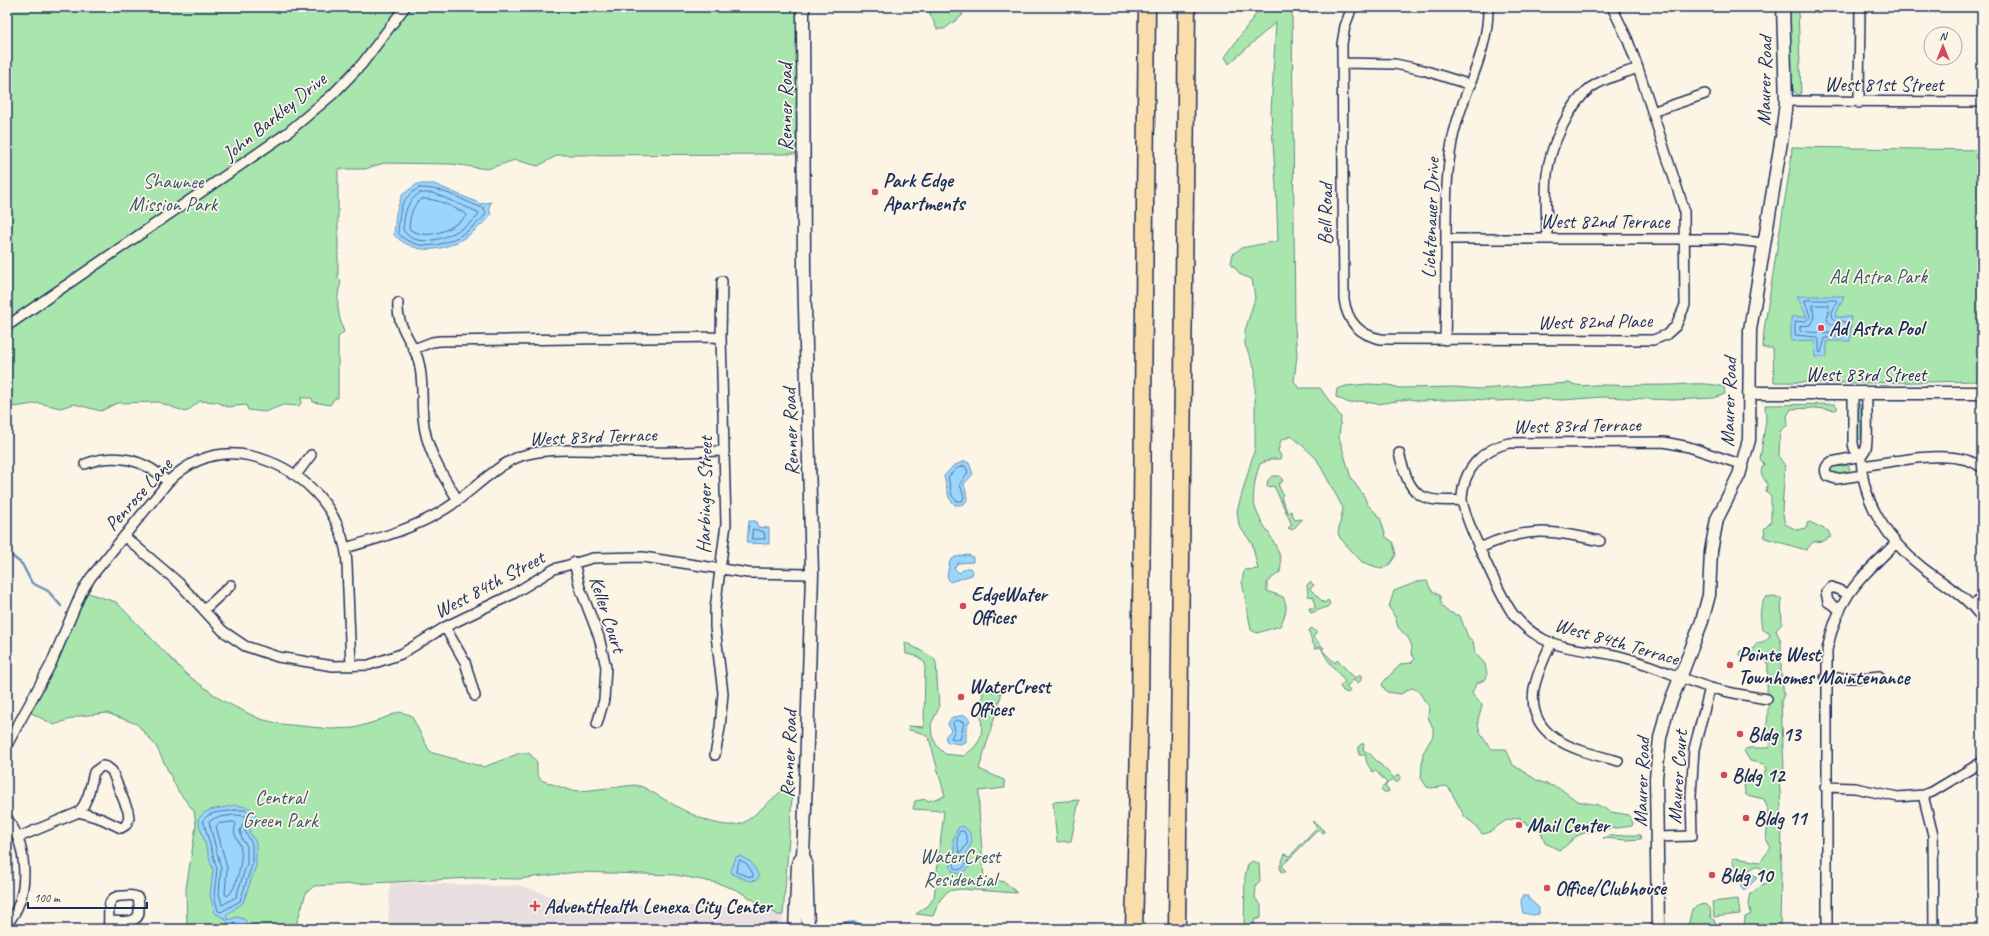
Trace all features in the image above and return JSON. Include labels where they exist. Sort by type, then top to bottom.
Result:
[{"type":"highway","points":[[1134,929],[1140,708],[1147,7]]},
{"type":"highway","points":[[1177,929],[1187,7]]},
{"type":"street","name":"John Barkley Drive","points":[[7,326],[287,133],[333,94],[362,64],[405,7]]},
{"type":"street","name":"Renner Road","points":[[803,7],[804,270],[812,574],[810,685],[803,855],[806,864],[808,929]]},
{"type":"street","name":"Bell Road","points":[[1352,7],[1345,26],[1342,44],[1344,299],[1346,310],[1357,328],[1372,338],[1395,340],[1446,340]]},
{"type":"street","name":"Lichtenauer Drive","points":[[1446,340],[1445,200],[1452,141],[1458,117],[1479,63],[1484,40],[1488,7]]},
{"type":"street","name":"West 82nd Place","points":[[1446,340],[1643,341],[1660,338],[1676,326],[1685,305],[1685,239],[1682,201],[1638,68],[1627,38],[1612,7]]},
{"type":"street","name":"Maurer Road","points":[[1658,929],[1657,756],[1662,727],[1682,678],[1698,633],[1709,595],[1711,551],[1717,519],[1743,465],[1749,440],[1750,330],[1782,136],[1786,101],[1783,7]]},
{"type":"street","points":[[1860,7],[1860,103]]},
{"type":"street","points":[[1342,63],[1395,64],[1424,70],[1471,85]]},
{"type":"street","points":[[1547,238],[1548,168],[1565,119],[1574,104],[1591,87],[1610,78],[1638,68]]},
{"type":"street","points":[[1652,112],[1705,94]]},
{"type":"street","name":"West 81st Street","points":[[1786,101],[1860,103],[1982,102]]},
{"type":"street","name":"West 82nd Terrace","points":[[1446,239],[1734,239],[1764,243]]},
{"type":"street","name":"Harbinger Street","points":[[715,755],[724,693],[715,627],[715,609],[726,524],[721,337],[722,281]]},
{"type":"street","points":[[398,303],[397,311],[399,320],[414,349],[421,374],[423,418],[430,446],[436,463],[458,500]]},
{"type":"street","points":[[414,349],[432,342],[440,341],[721,337]]},
{"type":"street","name":"West 83rd Street","points":[[1749,393],[1982,393]]},
{"type":"street","points":[[1853,393],[1853,444],[1855,451],[1861,456]]},
{"type":"street","points":[[1867,393],[1866,447],[1861,456],[1862,471],[1872,506],[1895,544],[1912,560],[1972,605],[1982,619]]},
{"type":"street","name":"West 83rd Terrace","points":[[1462,500],[1465,482],[1477,460],[1492,448],[1509,443],[1664,442],[1688,447],[1743,465]]},
{"type":"street","name":"West 83rd Terrace","points":[[345,548],[407,528],[446,509],[509,462],[530,453],[598,451],[723,451]]},
{"type":"street","points":[[1398,453],[1409,483],[1418,494],[1431,500],[1462,500],[1480,548],[1509,536],[1537,532],[1559,533],[1600,541]]},
{"type":"street","name":"Penrose Lane","points":[[7,745],[51,664],[82,591],[91,577],[168,482],[182,468],[196,460],[224,455],[246,455],[275,463],[296,475],[312,488],[332,514],[345,548],[351,666]]},
{"type":"street","points":[[296,475],[311,455]]},
{"type":"street","points":[[1861,456],[1827,464],[1825,470],[1827,476],[1832,479],[1862,471],[1945,456],[1962,457],[1971,460],[1982,468]]},
{"type":"street","points":[[85,464],[107,458],[139,461],[160,473],[168,482]]},
{"type":"street","name":"West 84th Street","points":[[124,536],[179,583],[223,631],[244,646],[260,652],[333,666],[368,665],[401,654],[445,627],[513,594],[534,579],[574,562],[610,557],[642,558],[721,569],[774,574],[812,574]]},
{"type":"street","points":[[1826,929],[1825,678],[1827,650],[1839,609],[1848,594],[1871,566],[1895,544]]},
{"type":"street","name":"West 84th Terrace","points":[[1480,548],[1508,606],[1514,615],[1536,635],[1551,643],[1621,656],[1710,688],[1740,695],[1768,699]]},
{"type":"street","name":"Keller Court","points":[[574,562],[580,588],[599,637],[606,667],[604,700],[597,724]]},
{"type":"street","points":[[204,610],[231,585]]},
{"type":"street","points":[[1839,609],[1828,602],[1826,592],[1832,587],[1848,594]]},
{"type":"street","points":[[1972,605],[1982,599]]},
{"type":"street","points":[[445,627],[465,662],[475,696]]},
{"type":"street","points":[[1551,643],[1534,690],[1535,707],[1540,722],[1554,738],[1564,744],[1618,761]]},
{"type":"street","points":[[1825,678],[1861,678],[1879,676]]},
{"type":"street","name":"Maurer Court","points":[[1657,837],[1692,836],[1691,790],[1694,749],[1710,688]]},
{"type":"street","points":[[1825,787],[1855,788],[1898,797],[1923,795],[1932,792],[1982,762]]},
{"type":"street","points":[[19,837],[79,812],[86,804],[94,772],[98,768],[107,767],[112,771],[128,811],[129,818],[126,825],[121,828],[102,819],[79,812]]},
{"type":"street","points":[[1923,795],[1933,835],[1934,929]]},
{"type":"street","points":[[7,818],[19,837],[22,858],[22,896],[18,909],[7,924]]},
{"type":"street","name":"Renner Road","points":[[795,929],[798,864],[803,855]]},
{"type":"shaded area","name":"AdventHealth Lenexa City Center","points":[[390,882],[500,886],[519,885],[565,901],[732,908],[783,915],[783,929],[388,929]]},
{"type":"green space","name":"Shawnee Mission Park","points":[[7,7],[797,7],[796,154],[558,155],[538,166],[515,160],[487,169],[452,164],[384,163],[365,169],[338,169],[338,278],[341,282],[338,301],[340,320],[344,332],[338,337],[338,398],[335,398],[330,405],[313,402],[312,398],[300,398],[302,401],[299,406],[283,405],[265,412],[248,410],[246,405],[228,407],[217,402],[200,401],[186,412],[158,402],[117,403],[101,411],[74,404],[60,408],[39,403],[15,407],[7,403]]},
{"type":"green space","points":[[927,7],[960,7],[963,15],[944,29],[937,29]]},
{"type":"green space","points":[[1261,7],[1292,7],[1295,328],[1297,355],[1294,381],[1299,388],[1320,388],[1341,417],[1339,437],[1351,478],[1364,496],[1367,504],[1380,517],[1386,537],[1393,542],[1396,555],[1390,564],[1382,569],[1362,562],[1340,538],[1338,533],[1343,508],[1316,458],[1292,436],[1281,440],[1278,451],[1281,456],[1280,459],[1271,459],[1260,464],[1254,491],[1254,503],[1258,515],[1276,547],[1281,563],[1280,572],[1267,582],[1267,591],[1283,597],[1286,605],[1286,612],[1280,626],[1257,633],[1251,630],[1242,581],[1244,570],[1258,569],[1252,543],[1239,526],[1237,511],[1255,448],[1255,369],[1245,345],[1245,331],[1255,298],[1252,279],[1241,275],[1231,263],[1233,254],[1241,248],[1278,241],[1271,112],[1276,22],[1229,64],[1225,57]]},
{"type":"green space","points":[[1789,7],[1798,7],[1801,96],[1795,93],[1792,87]]},
{"type":"green space","name":"Ad Astra Park","points":[[1792,147],[1982,150],[1982,381],[1859,383],[1774,382],[1773,348],[1763,348],[1764,330]]},
{"type":"green space","points":[[1569,383],[1583,386],[1705,384],[1724,387],[1725,394],[1714,398],[1672,400],[1603,397],[1563,400],[1542,399],[1497,401],[1473,399],[1420,401],[1409,399],[1378,404],[1360,401],[1349,403],[1336,397],[1337,389],[1346,386],[1368,384],[1389,385],[1400,388],[1455,387],[1480,389]]},
{"type":"green space","points":[[1835,404],[1838,408],[1836,410],[1815,408],[1791,409],[1787,416],[1788,425],[1780,431],[1779,457],[1785,466],[1782,510],[1785,524],[1797,530],[1807,528],[1807,523],[1810,522],[1828,531],[1831,537],[1823,541],[1813,542],[1806,550],[1765,538],[1764,529],[1771,522],[1771,496],[1766,491],[1767,484],[1761,472],[1764,464],[1760,459],[1766,420],[1765,405]]},
{"type":"green space","points":[[1859,404],[1861,406],[1861,439],[1856,439],[1857,405]]},
{"type":"green space","points":[[1847,465],[1850,468],[1848,473],[1833,474],[1830,471],[1832,467]]},
{"type":"green space","points":[[1272,476],[1280,476],[1283,481],[1278,484],[1283,495],[1281,497],[1288,513],[1291,511],[1295,520],[1301,519],[1301,521],[1292,530],[1288,528],[1292,525],[1274,486],[1267,487],[1268,480]]},
{"type":"green space","points":[[1427,581],[1431,590],[1440,596],[1440,601],[1443,607],[1448,612],[1460,616],[1468,637],[1473,641],[1475,653],[1485,664],[1487,675],[1486,679],[1476,684],[1472,693],[1482,704],[1478,724],[1482,736],[1489,746],[1492,749],[1506,749],[1513,765],[1538,781],[1561,789],[1577,801],[1598,805],[1611,812],[1629,815],[1633,823],[1632,826],[1585,833],[1579,835],[1559,850],[1545,843],[1540,830],[1526,824],[1525,821],[1521,822],[1520,817],[1505,821],[1488,833],[1482,834],[1474,824],[1465,817],[1449,788],[1446,786],[1432,788],[1427,787],[1421,778],[1423,753],[1433,736],[1433,728],[1428,717],[1429,706],[1417,690],[1411,688],[1401,694],[1387,692],[1382,685],[1401,664],[1411,663],[1415,659],[1411,653],[1412,647],[1409,639],[1398,627],[1395,617],[1389,607],[1394,591],[1417,582]]},
{"type":"green space","points":[[1310,582],[1314,585],[1310,589],[1324,603],[1328,600],[1330,604],[1327,607],[1311,613],[1309,608],[1315,608],[1314,597],[1308,596],[1307,585]]},
{"type":"green space","name":"Central Green Park","points":[[82,591],[116,602],[186,674],[223,701],[260,719],[281,724],[331,729],[354,728],[399,712],[411,715],[429,750],[433,753],[484,767],[520,753],[529,753],[537,762],[537,774],[541,780],[569,790],[581,791],[635,785],[643,787],[692,814],[719,824],[732,825],[747,821],[788,785],[793,785],[783,915],[778,915],[737,890],[717,883],[676,875],[577,872],[518,879],[472,878],[314,886],[306,893],[295,929],[187,929],[186,889],[196,825],[194,811],[178,791],[156,746],[137,724],[107,713],[79,716],[54,725],[26,710]]},
{"type":"green space","points":[[1775,596],[1781,599],[1782,624],[1776,630],[1781,642],[1781,672],[1784,695],[1781,701],[1784,769],[1779,777],[1782,823],[1780,929],[1744,929],[1745,917],[1751,914],[1749,903],[1751,893],[1768,882],[1768,879],[1762,868],[1756,866],[1738,877],[1732,859],[1736,858],[1760,862],[1771,848],[1766,839],[1769,812],[1764,799],[1746,795],[1744,786],[1748,780],[1763,776],[1766,770],[1764,764],[1750,761],[1744,751],[1747,748],[1768,748],[1770,743],[1767,724],[1769,694],[1767,692],[1768,664],[1766,660],[1741,656],[1739,653],[1740,651],[1753,649],[1756,643],[1768,639],[1770,634],[1762,629],[1761,608],[1766,597]]},
{"type":"green space","points":[[1311,628],[1317,632],[1313,637],[1324,648],[1322,650],[1321,647],[1314,649],[1315,646],[1312,643],[1309,631]]},
{"type":"green space","name":"WaterCrest Residential","points":[[905,642],[934,658],[936,663],[939,708],[931,724],[932,736],[937,746],[945,754],[964,756],[971,751],[978,742],[982,726],[981,709],[983,689],[993,692],[1000,689],[1001,696],[979,769],[1004,780],[1005,788],[979,791],[984,878],[1005,882],[1017,893],[961,889],[948,891],[940,900],[933,916],[916,914],[929,905],[934,897],[944,811],[913,809],[915,801],[926,799],[928,801],[945,796],[929,738],[922,733],[909,730],[908,726],[924,727],[925,663],[917,656],[906,654]]},
{"type":"green space","points":[[1322,650],[1335,663],[1337,660],[1355,678],[1361,675],[1361,680],[1358,683],[1353,680],[1346,687],[1350,691],[1348,693],[1343,691],[1340,686],[1345,682]]},
{"type":"green space","points":[[1364,744],[1363,750],[1369,753],[1394,778],[1399,774],[1401,776],[1397,783],[1392,779],[1385,786],[1389,791],[1388,792],[1384,792],[1381,789],[1387,783],[1375,770],[1373,772],[1368,766],[1366,755],[1359,755],[1359,746]]},
{"type":"green space","points":[[1079,800],[1071,841],[1057,842],[1053,802]]},
{"type":"green space","points":[[1314,821],[1325,832],[1323,833],[1319,829],[1282,866],[1286,872],[1281,872],[1280,866],[1285,854],[1290,856],[1317,827],[1313,823]]},
{"type":"green space","points":[[1640,835],[1641,839],[1626,840],[1603,838],[1608,836]]},
{"type":"green space","points":[[1253,861],[1259,864],[1260,882],[1256,886],[1255,898],[1261,905],[1261,918],[1254,920],[1255,929],[1244,929],[1245,877],[1248,864]]},
{"type":"green space","points":[[1738,899],[1740,914],[1714,917],[1712,902]]},
{"type":"green space","points":[[1705,904],[1710,909],[1711,918],[1715,921],[1716,928],[1684,929],[1689,922],[1692,909]]},
{"type":"water","points":[[417,184],[434,184],[481,204],[491,202],[489,207],[491,215],[470,234],[458,242],[445,247],[432,249],[419,248],[406,244],[394,235],[396,213],[402,195]]},
{"type":"water","name":"Ad Astra Pool","points":[[1797,296],[1844,296],[1835,317],[1851,317],[1850,341],[1827,341],[1827,357],[1815,357],[1814,340],[1791,341],[1791,317],[1807,317]]},
{"type":"water","points":[[965,461],[969,463],[973,474],[964,484],[967,495],[966,501],[964,504],[955,505],[949,498],[944,476],[953,466]]},
{"type":"water","points":[[749,521],[756,521],[758,527],[769,528],[769,544],[747,543]]},
{"type":"water","points":[[968,555],[973,557],[973,562],[958,563],[954,568],[959,573],[966,568],[970,568],[973,572],[972,575],[950,582],[947,576],[950,561],[955,557]]},
{"type":"water","points":[[965,715],[970,720],[966,727],[966,742],[960,744],[947,742],[945,737],[951,730],[948,725],[949,722],[952,718]]},
{"type":"water","points":[[234,805],[250,808],[255,813],[256,817],[254,823],[249,831],[256,843],[256,866],[243,903],[226,915],[228,920],[237,917],[244,919],[251,929],[233,929],[225,919],[215,913],[210,895],[213,870],[198,820],[205,812],[209,810]]},
{"type":"water","points":[[962,826],[970,832],[972,842],[966,854],[971,864],[967,870],[959,874],[952,871],[950,864],[955,854],[953,840],[958,828]]},
{"type":"water","points":[[740,856],[751,862],[759,876],[757,880],[749,881],[732,874],[731,871],[736,857]]},
{"type":"water","points":[[1753,874],[1757,878],[1744,891],[1740,886]]},
{"type":"water","points":[[1522,896],[1528,896],[1528,898],[1539,908],[1539,914],[1533,915],[1523,913],[1521,903]]},
{"type":"waterway","points":[[7,552],[22,564],[32,583],[48,591],[61,606]]},
{"type":"waterway","points":[[835,925],[854,922],[858,923],[865,929]]},
{"type":"place","name":"Park Edge Apartments","points":[[875,192]]},
{"type":"place","name":"Ad Astra Pool","points":[[1821,328]]},
{"type":"place","name":"EdgeWater Offices","points":[[963,606]]},
{"type":"place","name":"Pointe West Townhomes Maintenance","points":[[1730,665]]},
{"type":"place","name":"WaterCrest Offices","points":[[961,697]]},
{"type":"place","name":"Bldg 13","points":[[1740,734]]},
{"type":"place","name":"Bldg 12","points":[[1724,775]]},
{"type":"place","name":"Bldg 11","points":[[1746,818]]},
{"type":"place","name":"Mail Center","points":[[1519,825]]},
{"type":"place","name":"Bldg 10","points":[[1712,875]]},
{"type":"place","name":"Office/Clubhouse","points":[[1547,888]]},
{"type":"place","name":"AdventHealth Lenexa City Center","points":[[535,906]]}]
